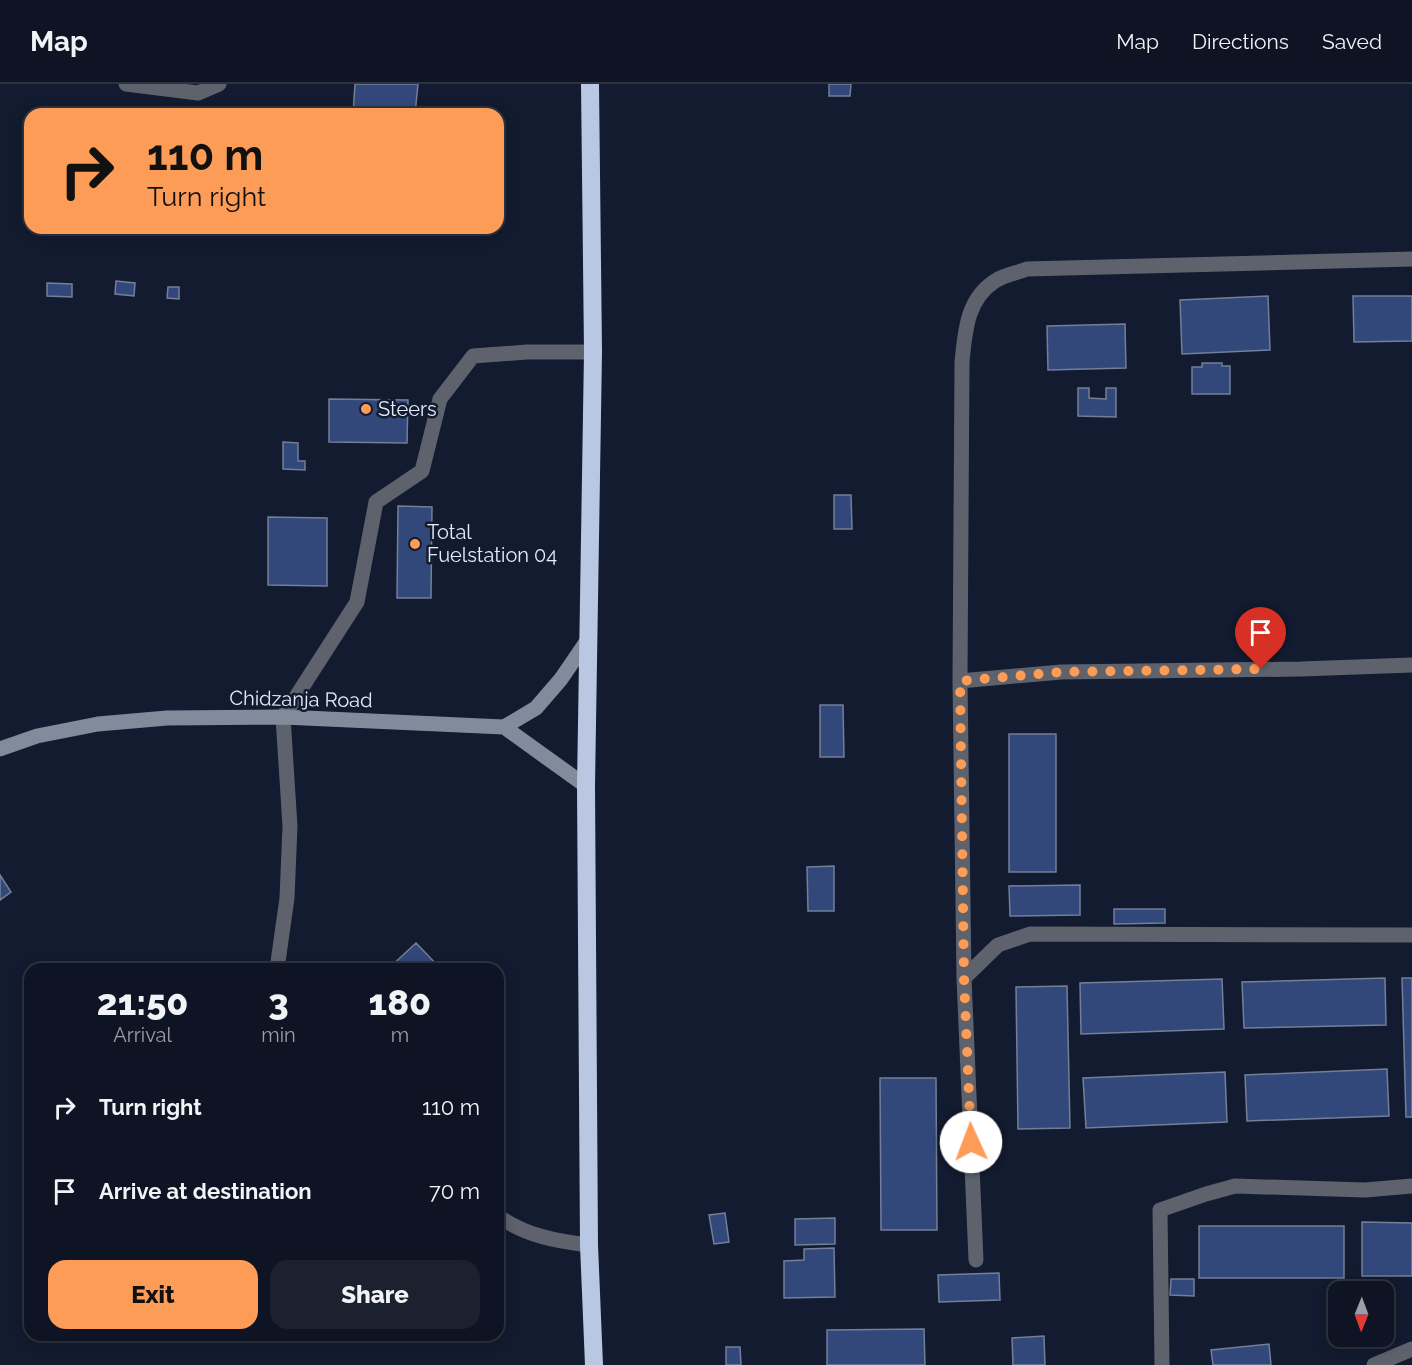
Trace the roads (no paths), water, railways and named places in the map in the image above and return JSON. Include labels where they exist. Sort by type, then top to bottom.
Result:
[{"type":"highway","points":[[590,84],[593,352],[586,786],[589,1245],[594,1365]]},
{"type":"street","points":[[126,84],[198,93],[219,84]]},
{"type":"street","points":[[976,1260],[964,978],[960,681],[962,362],[966,326],[976,298],[996,280],[1027,269],[1412,258]]},
{"type":"street","points":[[278,963],[287,898],[290,826],[283,717],[357,602],[376,502],[422,471],[440,399],[473,356],[527,352],[593,352]]},
{"type":"street","points":[[586,786],[504,728],[536,708],[561,679],[589,638]]},
{"type":"street","points":[[960,681],[1061,672],[1412,665]]},
{"type":"street","name":"Chidzanja Road","points":[[0,749],[37,736],[98,724],[167,718],[283,717],[504,728]]},
{"type":"street","points":[[964,978],[998,945],[1030,934],[1412,935]]},
{"type":"street","points":[[1162,1365],[1160,1210],[1235,1186],[1365,1191],[1412,1186]]},
{"type":"street","points":[[504,1220],[512,1226],[548,1240],[589,1245]]},
{"type":"street","points":[[1374,1365],[1412,1349]]},
{"type":"place","name":"Steers","points":[[366,409]]},
{"type":"place","name":"Total Fuelstation 04","points":[[415,544]]}]
